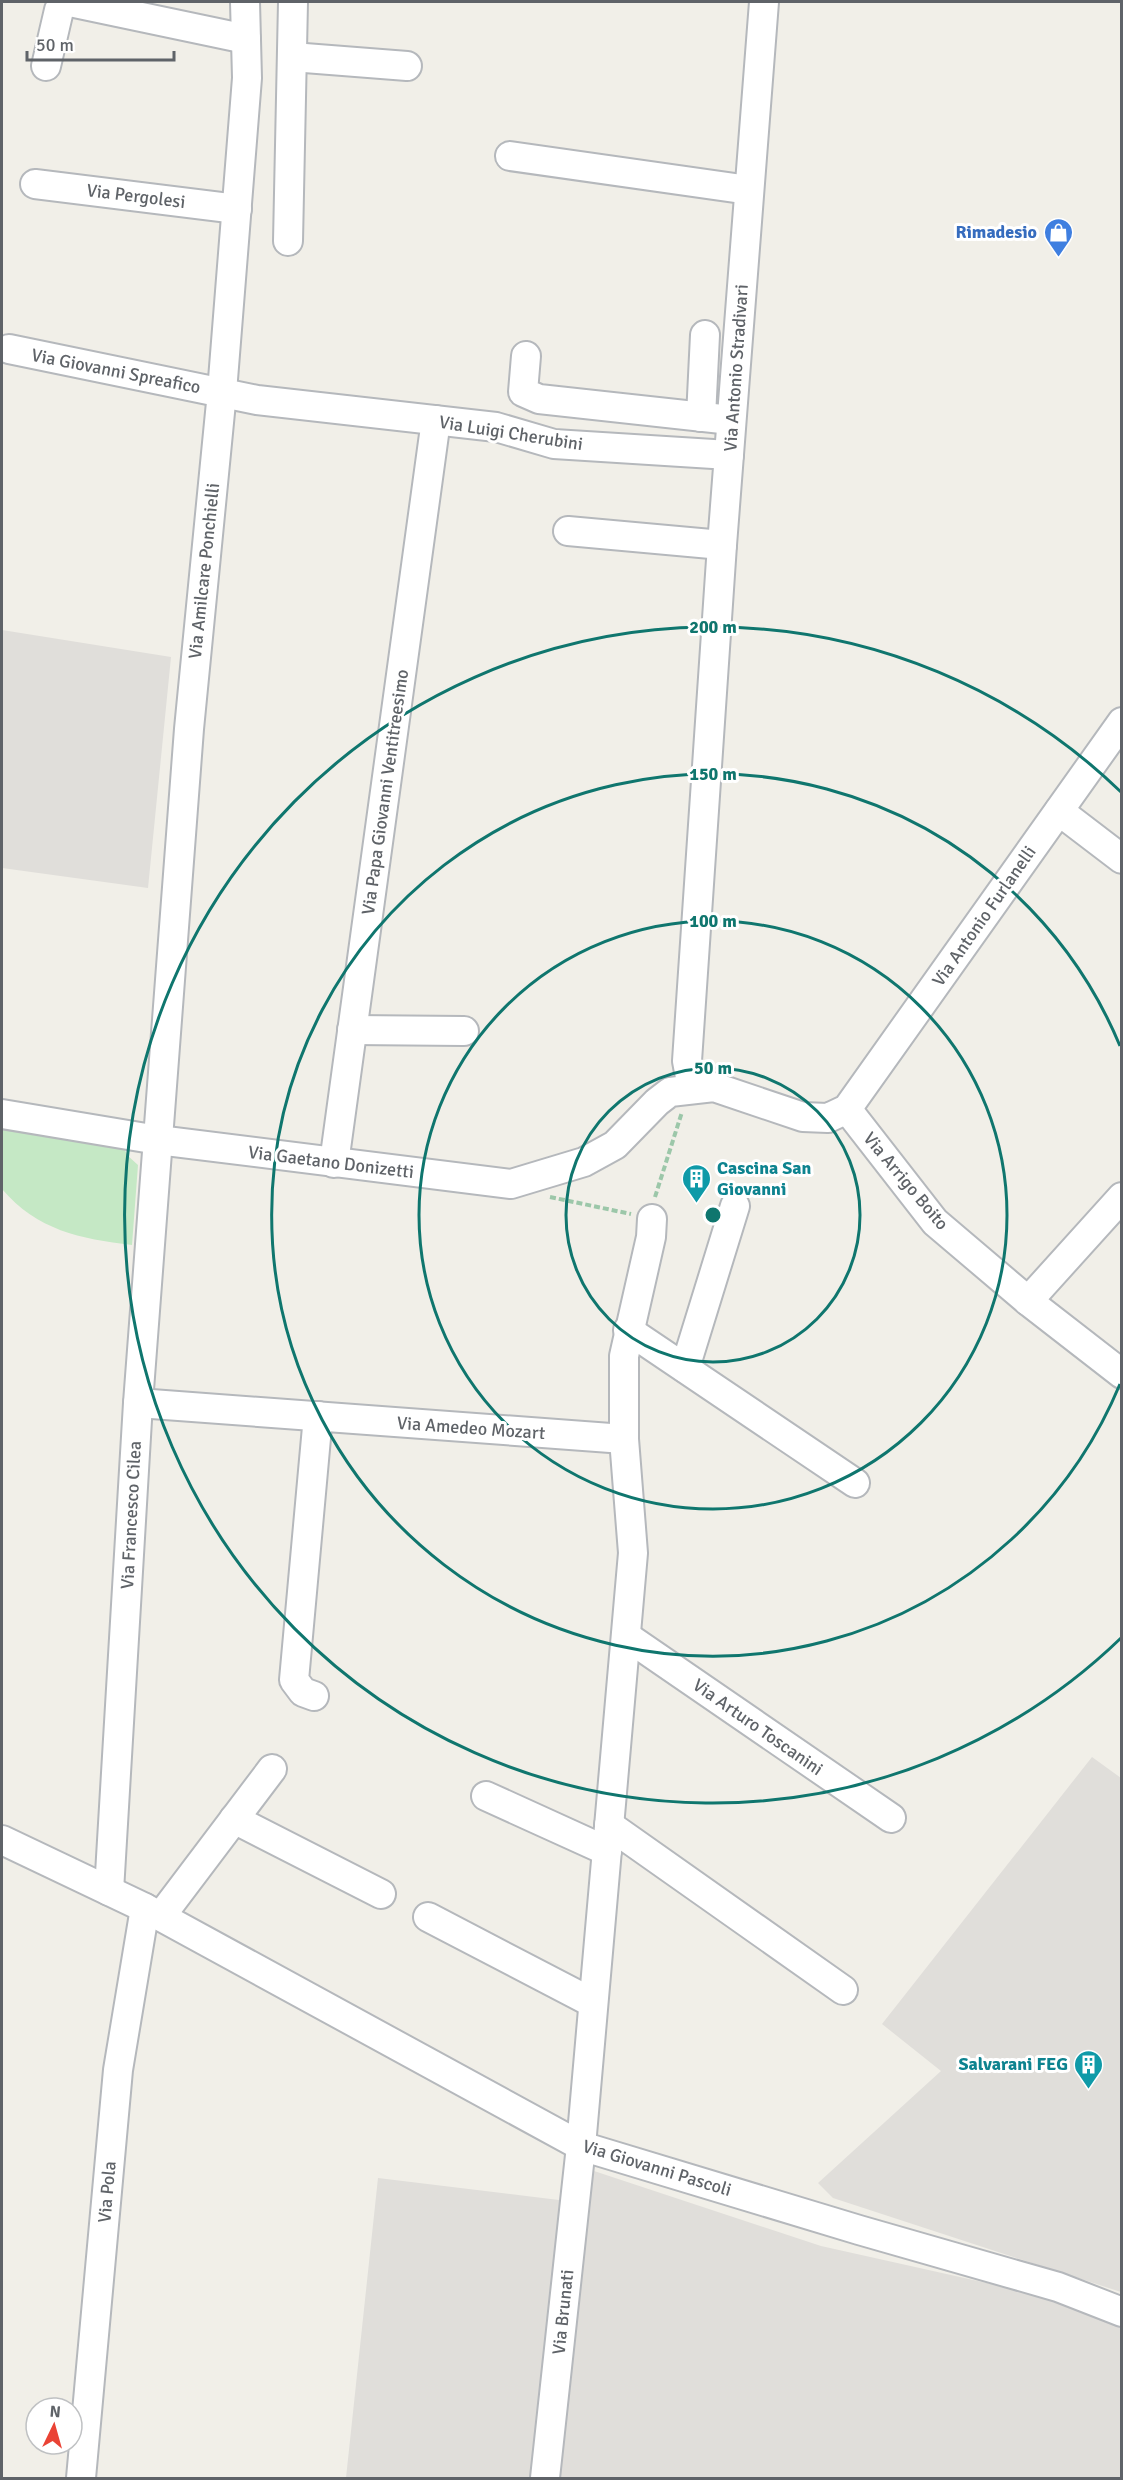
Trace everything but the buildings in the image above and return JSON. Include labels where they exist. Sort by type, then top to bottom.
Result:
[{"type":"street","points":[[46,66],[59,10],[63,3],[70,2],[246,39]]},
{"type":"street","name":"Via Amilcare Ponchielli","points":[[158,1140],[189,729],[222,392],[237,209],[247,78],[245,2]]},
{"type":"street","points":[[288,241],[293,2]]},
{"type":"street","name":"Via Antonio Stradivari","points":[[690,1096],[687,1061],[731,420],[764,2]]},
{"type":"street","points":[[292,57],[407,66]]},
{"type":"street","points":[[510,156],[749,190]]},
{"type":"street","name":"Via Pergolesi","points":[[35,184],[237,209]]},
{"type":"street","points":[[701,417],[705,334]]},
{"type":"street","name":"Via Giovanni Spreafico","points":[[9,349],[222,392]]},
{"type":"street","points":[[526,356],[524,392],[539,399],[731,420]]},
{"type":"street","name":"Via Luigi Cherubini","points":[[222,392],[256,400],[496,427],[554,444],[729,455]]},
{"type":"street","name":"Via Papa Giovanni Ventitreesimo","points":[[334,1163],[436,420]]},
{"type":"street","points":[[568,531],[722,545]]},
{"type":"street","name":"Via Antonio Furlanelli","points":[[847,1109],[1122,722]]},
{"type":"street","points":[[1059,811],[1122,859]]},
{"type":"street","points":[[352,1030],[464,1031]]},
{"type":"street","points":[[690,1096],[714,1087],[803,1117],[828,1118],[847,1109]]},
{"type":"street","name":"Via Gaetano Donizetti","points":[[2,1114],[158,1140],[511,1184],[584,1162],[615,1145],[670,1092],[690,1096]]},
{"type":"street","name":"Via Arrigo Boito","points":[[847,1109],[935,1222],[1028,1301],[1122,1374]]},
{"type":"street","name":"Via Francesco Cilea","points":[[109,1891],[138,1403],[158,1140]]},
{"type":"street","points":[[1028,1301],[1122,1197]]},
{"type":"street","points":[[685,1368],[735,1206]]},
{"type":"street","points":[[581,2146],[633,1553],[624,1439],[624,1356],[628,1330],[651,1238],[652,1219]]},
{"type":"street","points":[[628,1330],[855,1484]]},
{"type":"street","name":"Via Amedeo Mozart","points":[[138,1403],[624,1439]]},
{"type":"street","points":[[314,1696],[303,1692],[294,1680],[318,1416]]},
{"type":"street","name":"Via Arturo Toscanini","points":[[626,1636],[891,1818]]},
{"type":"street","points":[[153,1912],[234,1819],[272,1769]]},
{"type":"street","points":[[486,1796],[608,1838],[843,1990]]},
{"type":"street","points":[[234,1819],[381,1894]]},
{"type":"street","name":"Via Giovanni Pascoli","points":[[2,1840],[153,1912],[581,2146],[1058,2287],[1122,2312]]},
{"type":"street","name":"Via Pola","points":[[81,2478],[118,2070],[153,1912]]},
{"type":"street","points":[[428,1917],[594,2003]]},
{"type":"street","name":"Via Brunati","points":[[545,2478],[581,2146]]},
{"type":"path","points":[[540,1195],[652,1219],[656,1193],[683,1110],[690,1096]]},
{"type":"shaded area","points":[[2,630],[171,657],[148,888],[2,868]]},
{"type":"shaded area","points":[[1092,1757],[1121,1778],[1121,2292],[833,2198],[818,2183],[941,2071],[882,2024]]},
{"type":"shaded area","points":[[588,2169],[821,2246],[1054,2298],[1121,2326],[1121,2478],[556,2478]]},
{"type":"shaded area","points":[[378,2178],[567,2201],[534,2478],[346,2478]]},
{"type":"green space","points":[[2,1126],[122,1145],[128,1156],[138,1165],[132,1245],[61,1230],[30,1214],[16,1203],[2,1189]]},
{"type":"place","name":"Rimadesio","points":[[1058,258]]},
{"type":"place","name":"Cascina San Giovanni","points":[[696,1204]]},
{"type":"place","name":"Salvarani FEG","points":[[1089,2090]]}]
